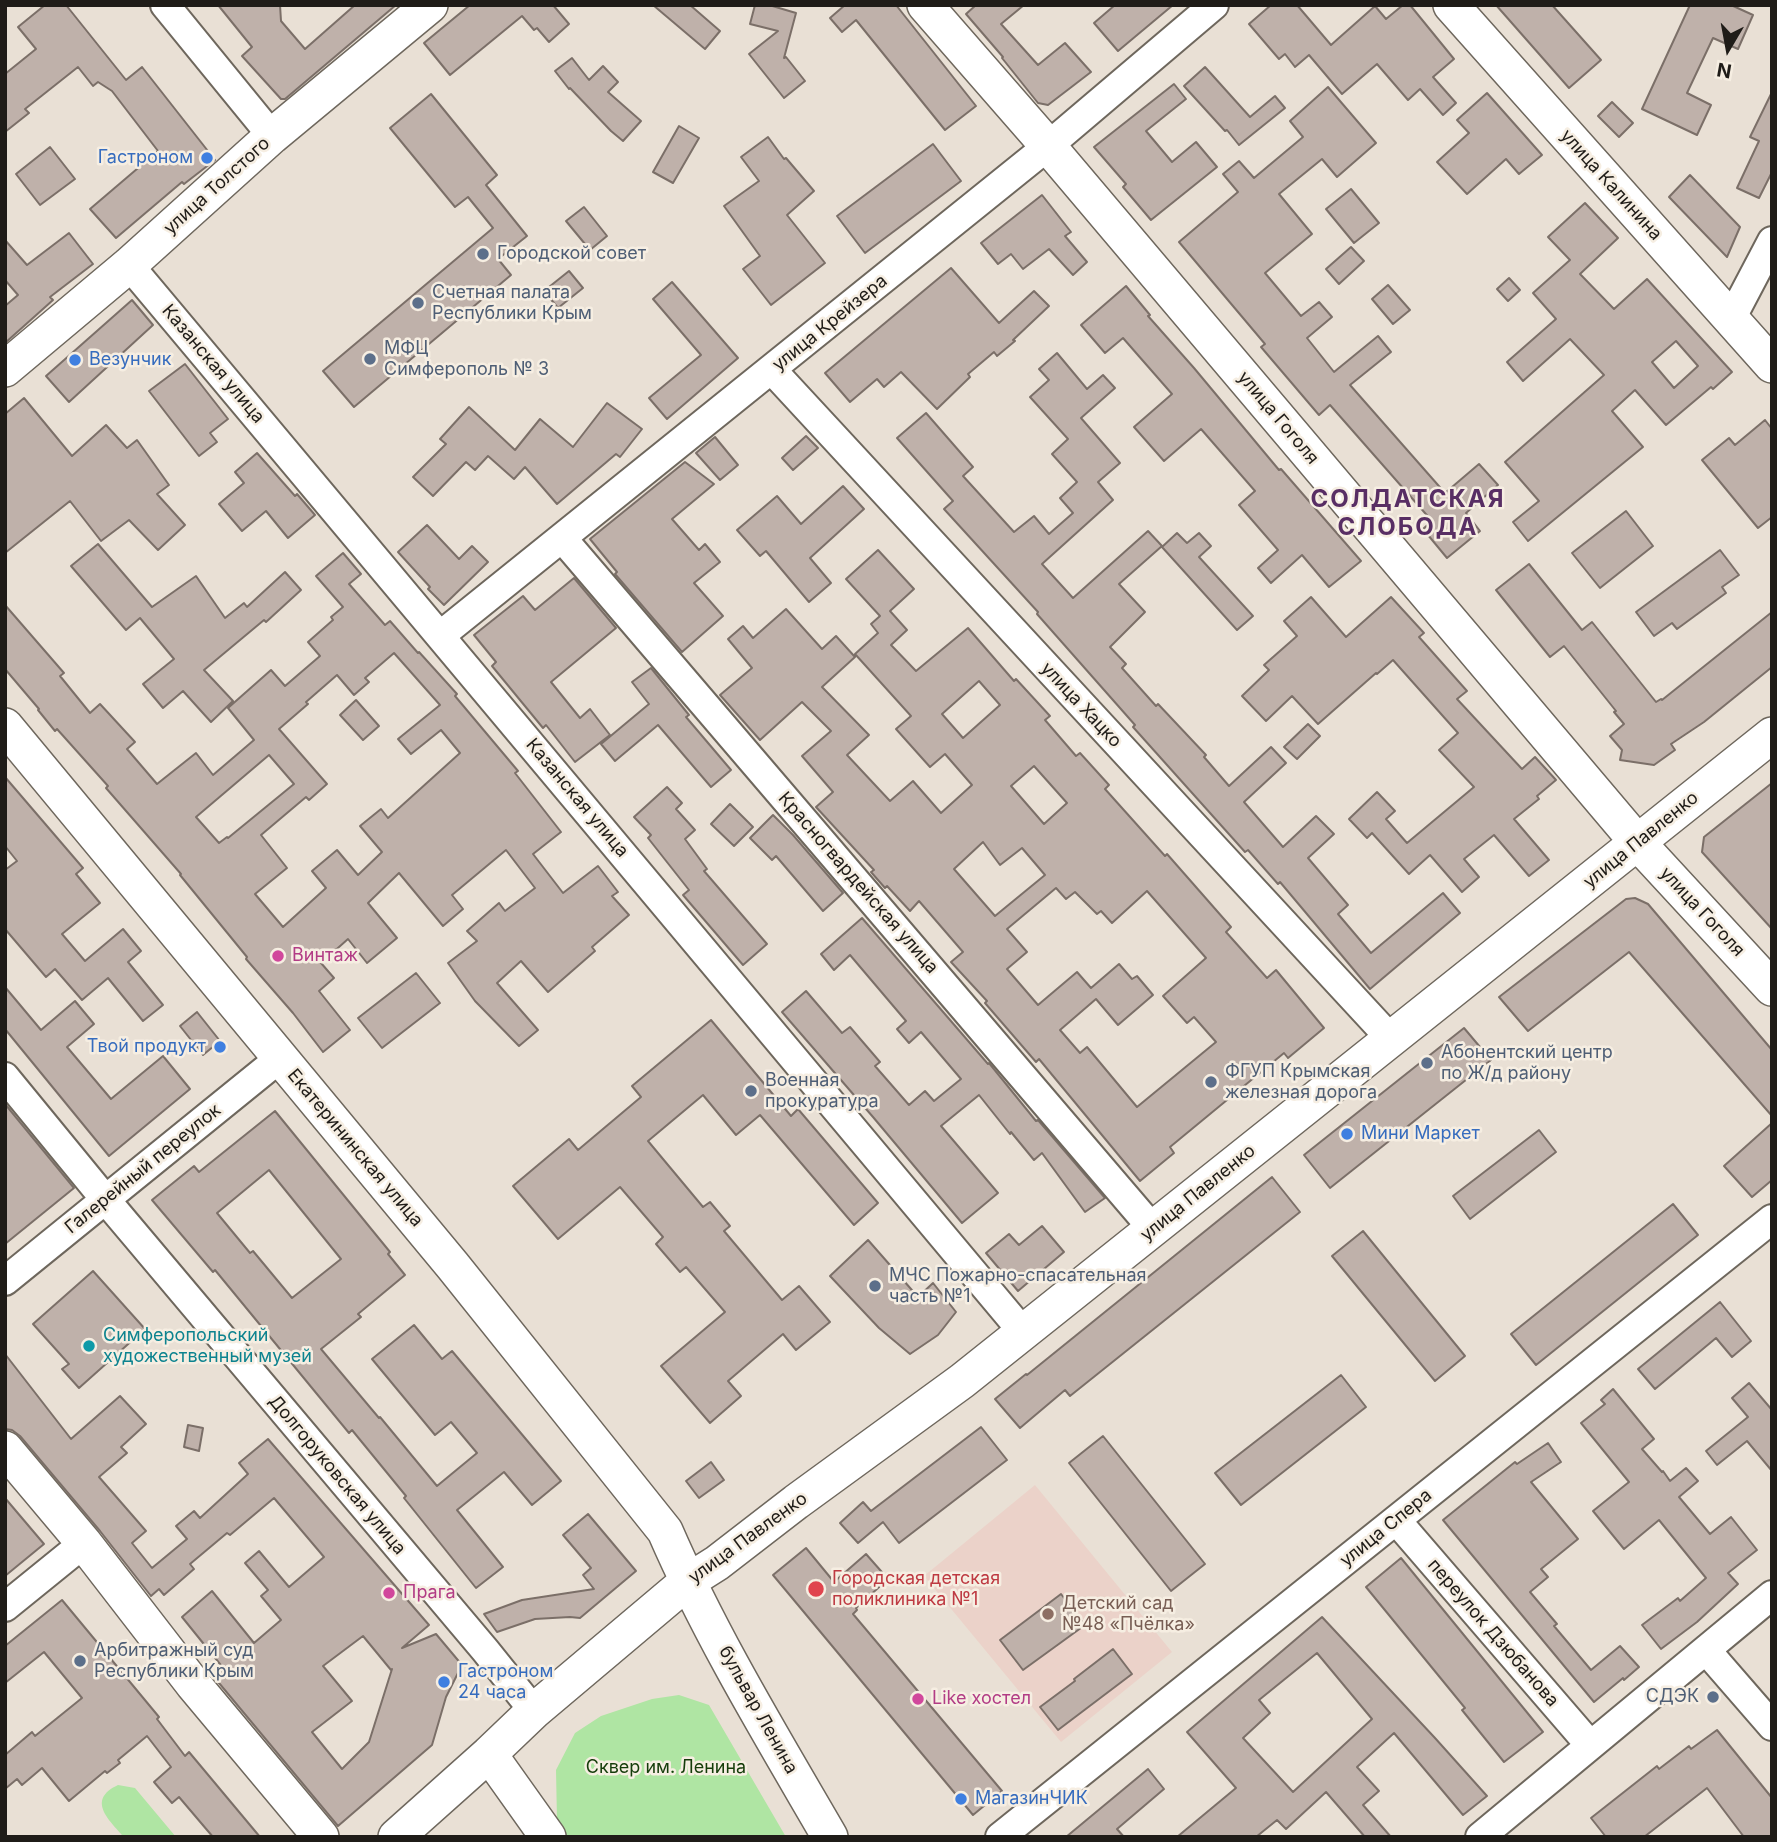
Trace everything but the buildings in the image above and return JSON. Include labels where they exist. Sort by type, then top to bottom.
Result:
[{"type":"main road","name":"улица Толстого","points":[[5,369],[130,265],[272,136],[430,5]]},
{"type":"main road","name":"улица Гоголя","points":[[925,5],[1048,146],[1638,843],[1772,988]]},
{"type":"main road","name":"улица Калинина","points":[[1451,5],[1772,365]]},
{"type":"main road","name":"Екатерининская улица","points":[[5,726],[453,1266],[665,1531],[687,1582]]},
{"type":"main road","name":"улица Павленко","points":[[396,1837],[534,1711],[687,1582],[717,1563],[962,1381],[1772,735]]},
{"type":"main road","points":[[5,1449],[84,1544],[201,1695],[321,1837]]},
{"type":"main road","name":"бульвар Ленина","points":[[687,1582],[830,1837]]},
{"type":"main road","points":[[489,1754],[548,1837]]},
{"type":"street","points":[[165,5],[272,136]]},
{"type":"street","name":"улица Крейзера","points":[[441,635],[1048,146],[1214,5]]},
{"type":"street","points":[[1731,319],[1772,241]]},
{"type":"street","name":"Казанская улица","points":[[130,265],[1023,1332]]},
{"type":"street","name":"улица Хацко","points":[[772,370],[1391,1039]]},
{"type":"street","name":"Красногвардейская улица","points":[[562,538],[1153,1228]]},
{"type":"street","name":"Галерейный переулок","points":[[5,1281],[280,1058]]},
{"type":"street","name":"Долгоруковская улица","points":[[5,1077],[534,1711]]},
{"type":"street","name":"улица Спера","points":[[1000,1837],[1772,1219]]},
{"type":"street","name":"переулок Дзюбанова","points":[[1396,1520],[1590,1745]]},
{"type":"street","points":[[5,1607],[84,1544]]},
{"type":"street","points":[[1480,1837],[1772,1595]]},
{"type":"street","points":[[1706,1650],[1772,1726]]},
{"type":"shaded area","name":"Детский сад №48 «Пчёлка»","points":[[1035,1485],[1172,1652],[1061,1742],[924,1576]]},
{"type":"green space","name":"Сквер им. Ленина","points":[[679,1695],[709,1705],[786,1837],[567,1837],[557,1821],[556,1770],[575,1733],[601,1716],[652,1699]]},
{"type":"green space","points":[[118,1785],[135,1788],[176,1837],[124,1837],[107,1817],[102,1804],[108,1791]]},
{"type":"place","name":"Гастроном","points":[[207,158]]},
{"type":"place","name":"Городской совет","points":[[483,254]]},
{"type":"place","name":"Счетная палата Республики Крым","points":[[418,303]]},
{"type":"place","name":"МФЦ Симферополь № 3","points":[[370,359]]},
{"type":"place","name":"Везунчик","points":[[75,360]]},
{"type":"place","name":"Винтаж","points":[[278,956]]},
{"type":"place","name":"Твой продукт","points":[[220,1047]]},
{"type":"place","name":"Абонентский центр по Ж/д району","points":[[1427,1063]]},
{"type":"place","name":"ФГУП Крымская железная дорога","points":[[1211,1082]]},
{"type":"place","name":"Военная прокуратура","points":[[751,1091]]},
{"type":"place","name":"Мини Маркет","points":[[1347,1134]]},
{"type":"place","name":"МЧС Пожарно-спасательная часть №1","points":[[875,1286]]},
{"type":"place","name":"Симферопольский художественный музей","points":[[89,1346]]},
{"type":"place","name":"Городская детская поликлиника №1","points":[[816,1589]]},
{"type":"place","name":"Прага","points":[[389,1593]]},
{"type":"place","name":"Детский сад №48 «Пчёлка»","points":[[1048,1614]]},
{"type":"place","name":"Арбитражный суд Республики Крым","points":[[80,1661]]},
{"type":"place","name":"Гастроном 24 часа","points":[[444,1682]]},
{"type":"place","name":"СДЭК","points":[[1713,1697]]},
{"type":"place","name":"Like хостел","points":[[918,1699]]},
{"type":"place","name":"МагазинЧИК","points":[[961,1799]]},
{"type":"district","name":"СОЛДАТСКАЯ СЛОБОДА","points":[[1408,514]]}]
